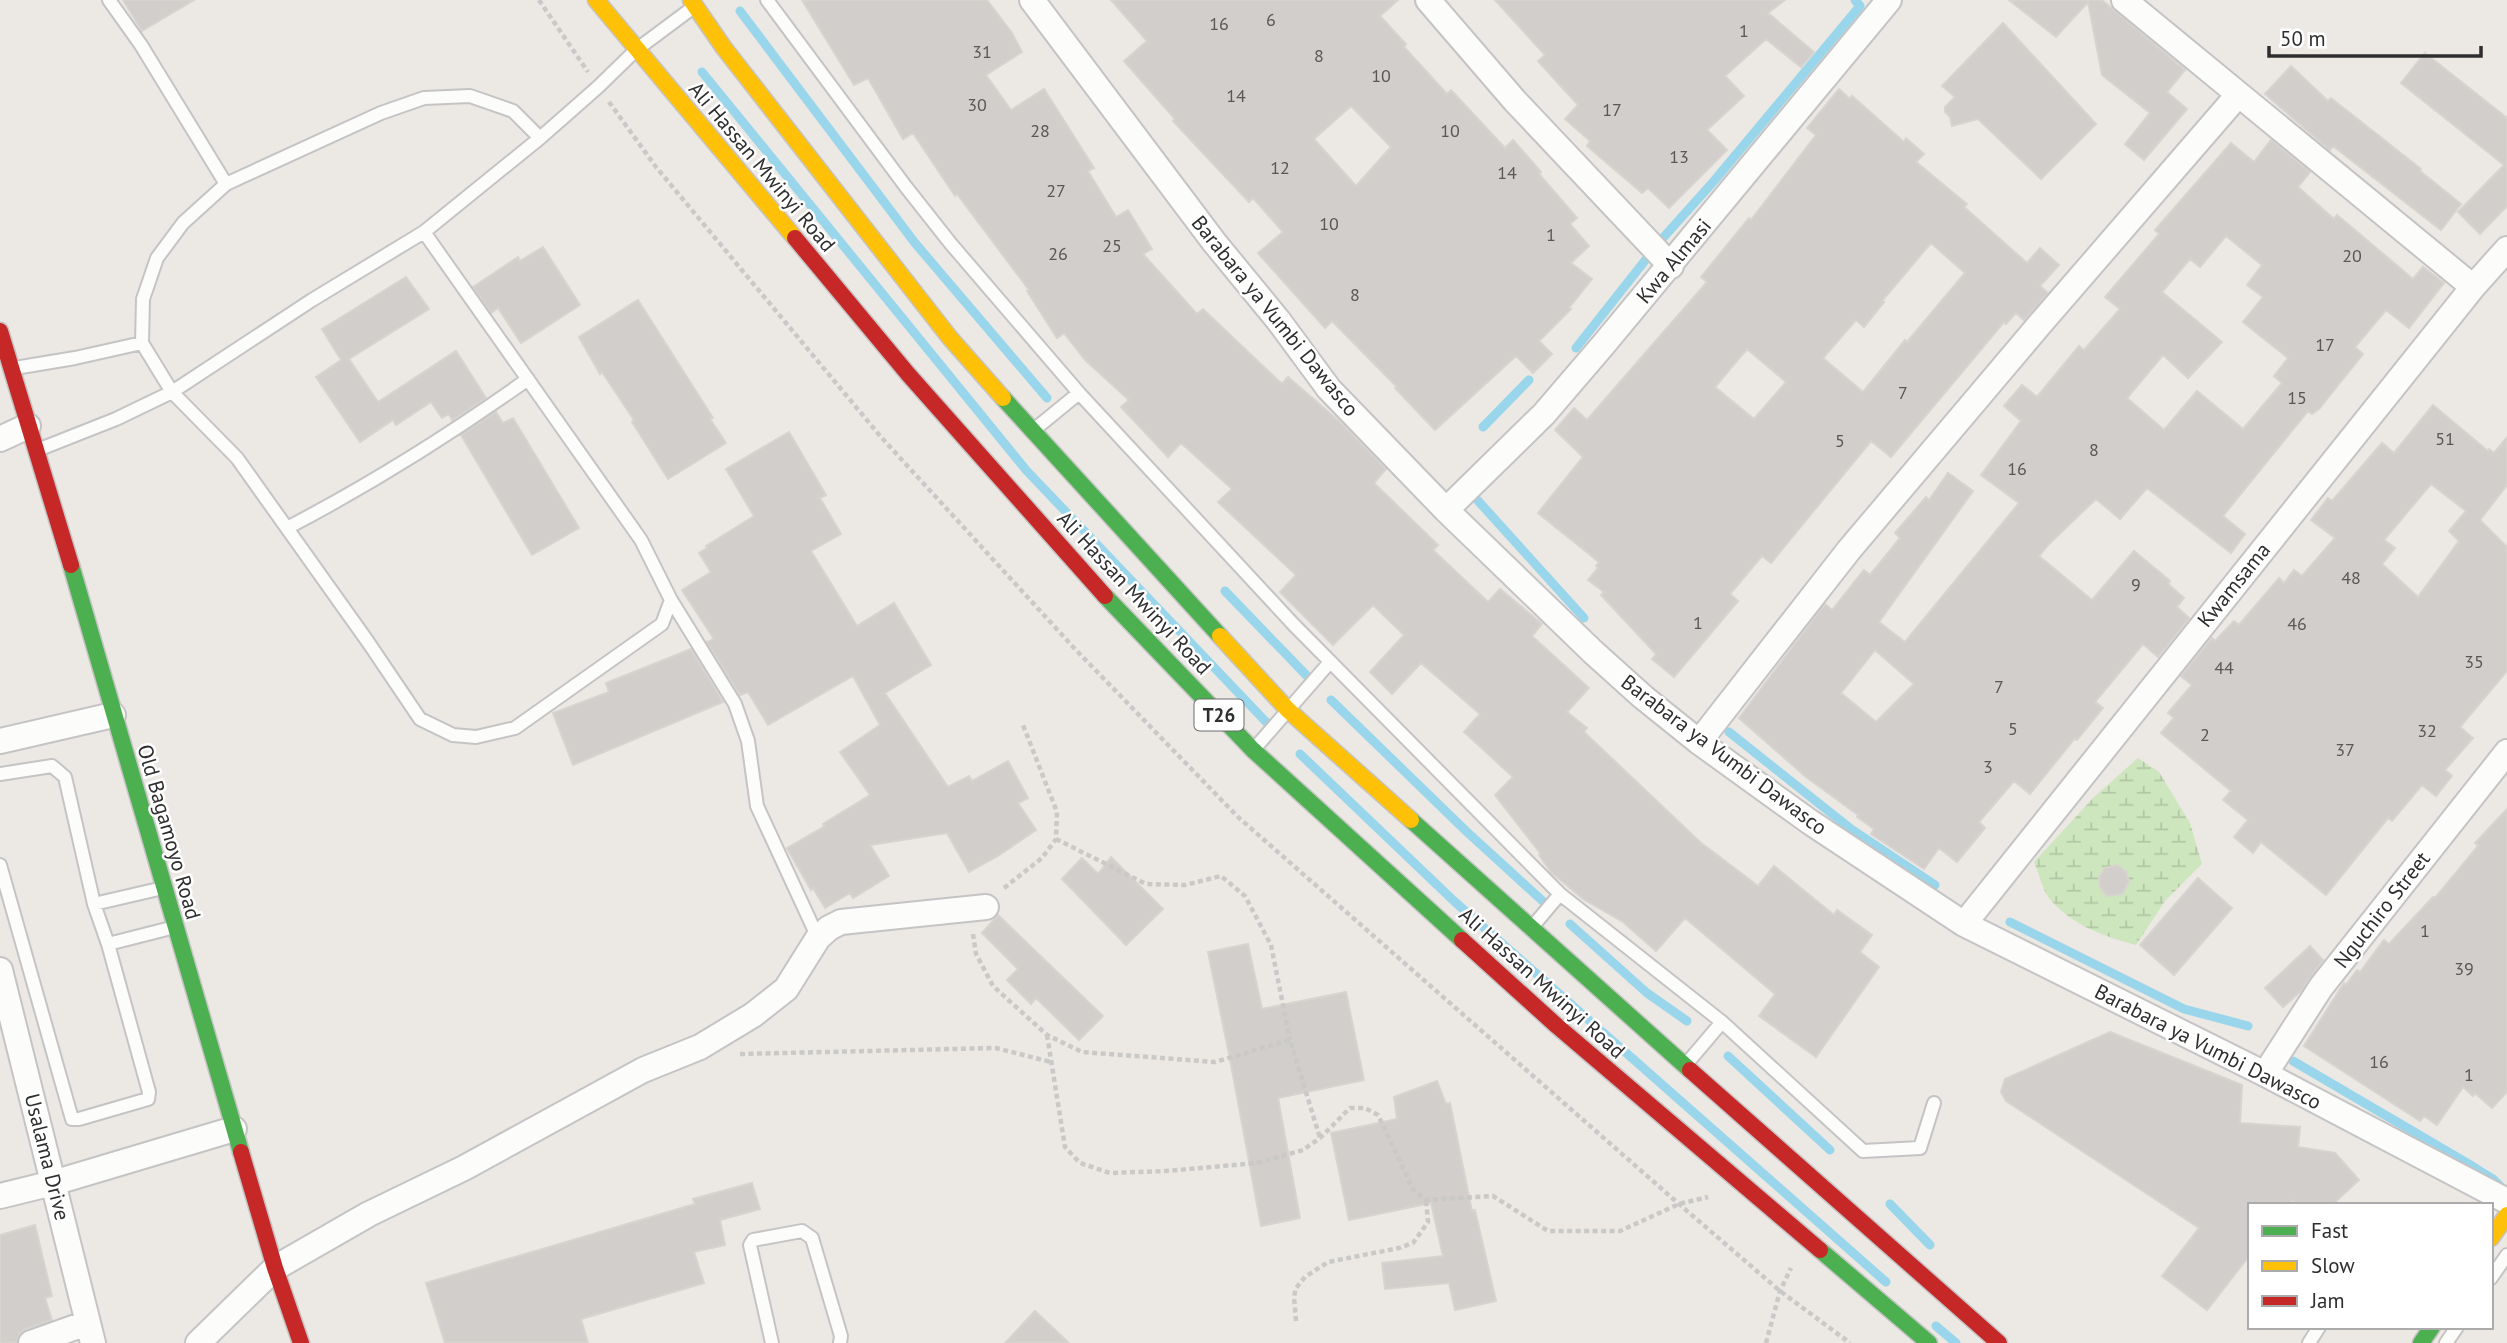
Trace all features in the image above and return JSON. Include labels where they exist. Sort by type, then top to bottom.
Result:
[{"type":"main road","name":"Ali Hassan Mwinyi Road","points":[[596,0],[908,374],[1116,608],[1253,750],[1557,1026],[1929,1343]]},
{"type":"main road","name":"Ali Hassan Mwinyi Road","points":[[697,2],[724,48],[950,338],[1288,710],[1999,1343]]},
{"type":"main road","name":"Old Bagamoyo Road","points":[[0,331],[5,366],[37,450],[275,1268],[301,1343]]},
{"type":"main road","points":[[2493,1235],[2507,1215]]},
{"type":"street","name":"Barabara ya Vumbi Dawasco","points":[[1032,0],[1214,242],[1278,320],[1329,389],[1446,510],[1593,653],[1699,742],[1810,822],[1964,924],[2265,1073],[2507,1201]]},
{"type":"street","points":[[1428,0],[1516,101],[1671,266]]},
{"type":"street","points":[[2124,0],[2473,287]]},
{"type":"street","name":"Kwa Almasi","points":[[1446,510],[1544,414],[1671,266],[1884,2]]},
{"type":"street","points":[[1699,742],[1857,540],[2238,95]]},
{"type":"street","name":"Kwamsama","points":[[1964,924],[2473,287],[2507,249]]},
{"type":"street","points":[[0,439],[28,425]]},
{"type":"street","points":[[0,741],[113,715]]},
{"type":"street","name":"Nguchiro Street","points":[[2265,1073],[2321,987],[2507,752]]},
{"type":"street","points":[[198,1343],[275,1268],[369,1214],[464,1168],[643,1070],[700,1047],[753,1016],[786,989],[818,938],[828,928],[841,922],[986,907]]},
{"type":"street","name":"Usalama Drive","points":[[0,970],[90,1333]]},
{"type":"street","points":[[0,1196],[234,1129]]},
{"type":"street","points":[[31,1343],[90,1333]]},
{"type":"lane","points":[[109,0],[166,85],[226,184]]},
{"type":"lane","points":[[767,0],[921,206],[1079,393],[1294,625],[1560,894],[1722,1022],[1863,1151],[1920,1149],[1934,1103]]},
{"type":"lane","points":[[37,450],[116,419],[172,392],[312,300],[424,232],[540,138],[636,50],[697,2]]},
{"type":"lane","points":[[540,138],[513,111],[470,96],[424,98],[381,113],[226,184],[183,223],[157,258],[143,299],[142,343],[172,392],[237,458],[420,719],[453,735],[476,737],[515,728],[662,624],[671,600]]},
{"type":"lane","points":[[424,232],[641,540],[671,600],[736,704],[748,741],[757,806],[818,938]]},
{"type":"lane","points":[[5,366],[75,358],[142,343]]},
{"type":"lane","points":[[287,528],[356,492],[528,379]]},
{"type":"lane","points":[[1032,431],[1079,393]]},
{"type":"lane","points":[[1253,750],[1330,662]]},
{"type":"lane","points":[[0,774],[52,766],[65,777],[94,904],[108,944],[149,1092],[148,1099],[72,1119],[0,865]]},
{"type":"lane","points":[[94,904],[164,887]]},
{"type":"lane","points":[[1531,928],[1560,894]]},
{"type":"lane","points":[[108,944],[175,926]]},
{"type":"lane","points":[[1685,1065],[1722,1022]]},
{"type":"lane","points":[[772,1343],[750,1245],[753,1240],[802,1231],[812,1238],[841,1336],[840,1343]]},
{"type":"lane","points":[[2493,1275],[2507,1255]]},
{"type":"path","points":[[1023,725],[1057,812],[1056,839],[1042,858],[1006,885],[972,928],[976,954],[993,986],[1047,1035],[1082,1052],[1214,1062],[1290,1040]]},
{"type":"path","points":[[1056,839],[1146,884],[1185,885],[1221,876],[1245,896],[1271,945],[1290,1040],[1320,1138]]},
{"type":"path","points":[[1047,1035],[1065,1147],[1080,1163],[1110,1173],[1257,1163],[1303,1150],[1320,1138],[1350,1108],[1364,1108],[1378,1115],[1413,1189],[1426,1200],[1493,1196],[1548,1231],[1620,1231],[1679,1204],[1746,1189]]},
{"type":"path","points":[[732,1054],[996,1048],[1051,1062]]},
{"type":"path","points":[[1296,1321],[1294,1297],[1296,1288],[1305,1277],[1328,1262],[1413,1243],[1428,1222],[1426,1200]]},
{"type":"path","points":[[1766,1343],[1780,1291],[1805,1240]]},
{"type":"green space","points":[[2138,758],[2159,772],[2190,823],[2202,864],[2165,901],[2136,945],[2100,933],[2067,915],[2042,886],[2034,862],[2094,797]]},
{"type":"building","points":[[123,0],[194,0],[142,31]]},
{"type":"building","points":[[802,0],[987,0],[1012,33],[1022,52],[986,75],[1011,110],[1044,89],[1094,168],[1088,171],[1116,217],[1128,210],[1152,249],[1143,254],[1197,314],[1203,309],[1282,384],[1288,377],[1340,422],[1386,469],[1374,483],[1438,545],[1433,550],[1488,602],[1500,589],[1542,624],[1532,636],[1589,688],[1567,712],[1587,728],[1584,732],[1700,842],[1758,886],[1774,866],[1834,915],[1837,910],[1872,935],[1860,952],[1879,967],[1816,1057],[1759,1016],[1775,994],[1685,918],[1656,951],[1623,922],[1583,899],[1551,872],[1540,853],[1495,795],[1513,777],[1464,732],[1480,714],[1421,663],[1392,694],[1370,672],[1404,635],[1373,605],[1333,645],[1280,592],[1296,575],[1218,502],[1232,489],[1181,443],[1168,457],[1121,407],[1129,400],[1085,360],[1064,333],[1057,338],[1027,291],[1029,290],[957,194],[955,196],[913,133],[903,139],[868,78],[854,85]]},
{"type":"building","points":[[1111,0],[1398,0],[1380,16],[1406,44],[1404,47],[1447,94],[1451,90],[1505,148],[1513,140],[1577,218],[1570,224],[1589,246],[1571,263],[1592,279],[1569,308],[1571,309],[1539,341],[1552,354],[1533,373],[1516,356],[1435,430],[1332,321],[1325,328],[1258,253],[1283,232],[1253,198],[1249,202],[1173,121],[1175,119],[1124,61],[1147,41]],"holes":[[[1351,106],[1391,147],[1356,186],[1314,139]]]},
{"type":"building","points":[[1495,0],[1785,0],[1768,13],[1814,52],[1801,67],[1766,39],[1725,76],[1744,96],[1707,130],[1727,150],[1669,208],[1648,188],[1642,193],[1587,146],[1590,141],[1565,119],[1578,105],[1538,61],[1545,55]]},
{"type":"building","points":[[2009,0],[2102,0],[2185,70],[2167,92],[2187,109],[2144,160],[2125,144],[2150,113],[2102,75],[2088,2],[2056,37]]},
{"type":"building","points":[[2003,23],[2096,124],[2041,179],[1978,119],[1952,126],[1950,117],[1945,112],[1945,107],[1955,97],[1942,86]]},
{"type":"building","points":[[2425,53],[2507,118],[2507,206],[2480,234],[2458,212],[2504,165],[2401,83]]},
{"type":"building","points":[[2291,66],[2328,101],[2331,98],[2461,204],[2441,230],[2333,146],[2330,150],[2265,94]]},
{"type":"building","points":[[1839,89],[1850,99],[1852,96],[1904,142],[1906,138],[1924,154],[1916,162],[1967,204],[1964,207],[2027,263],[2040,248],[2059,265],[2040,286],[2048,293],[2024,320],[2016,313],[2006,324],[2004,322],[1891,457],[1871,441],[1771,563],[1762,556],[1730,594],[1738,601],[1674,677],[1652,659],[1656,654],[1601,595],[1604,592],[1588,580],[1598,568],[1596,566],[1599,562],[1538,513],[1583,457],[1555,430],[1574,408],[1587,420],[1707,282],[1701,277],[1749,218],[1751,220],[1816,135],[1807,128]],"holes":[[[1931,243],[1965,273],[1863,392],[1823,358],[1856,320],[1864,327],[1884,302],[1882,301]],[[1747,349],[1786,382],[1754,419],[1715,387]]]},
{"type":"building","points":[[2271,140],[2310,172],[2298,187],[2334,219],[2337,215],[2413,279],[2423,267],[2444,283],[2409,328],[2386,310],[2355,347],[2363,354],[2319,409],[2312,414],[2308,411],[2223,516],[2245,534],[2231,553],[2147,488],[2120,519],[2096,499],[2049,544],[2039,556],[2092,600],[2134,551],[2170,581],[2168,584],[2184,598],[2177,607],[2189,618],[2158,657],[2143,644],[2095,702],[2103,708],[2030,794],[2014,781],[1979,822],[1985,828],[1957,862],[1939,848],[1924,869],[1871,834],[1874,829],[1806,777],[1739,718],[1825,604],[1832,610],[1864,570],[1870,575],[1900,538],[1895,533],[1926,497],[1929,500],[1948,473],[1973,491],[1879,622],[1905,642],[2019,503],[1981,475],[2021,421],[2004,406],[2022,385],[2037,397],[2079,346],[2084,350],[2120,309],[2105,297],[2159,234],[2155,230],[2231,143],[2254,162]],"holes":[[[2226,236],[2262,265],[2247,285],[2263,297],[2243,322],[2288,358],[2274,376],[2282,383],[2243,429],[2197,391],[2164,430],[2127,398],[2163,355],[2188,378],[2222,342],[2162,292],[2190,259],[2200,267]],[[1875,650],[1914,684],[1876,722],[1841,693]]]},
{"type":"building","points":[[543,247],[580,305],[521,343],[498,308],[491,313],[473,287],[518,257],[520,261]]},
{"type":"building","points":[[406,277],[429,309],[349,359],[378,402],[456,351],[486,398],[452,420],[449,414],[442,418],[431,402],[396,425],[393,420],[360,442],[316,377],[341,360],[322,329]]},
{"type":"building","points":[[638,300],[726,443],[668,479],[632,422],[634,420],[602,372],[600,374],[579,337]]},
{"type":"building","points":[[2433,405],[2488,451],[2489,449],[2494,453],[2507,437],[2507,485],[2480,520],[2507,547],[2507,671],[2460,727],[2473,738],[2445,770],[2452,776],[2436,796],[2422,785],[2392,821],[2388,818],[2326,895],[2261,842],[2253,853],[2234,837],[2248,820],[2223,800],[2231,791],[2161,733],[2174,718],[2168,713],[2192,685],[2181,676],[2212,638],[2215,641],[2234,621],[2239,625],[2279,578],[2284,583],[2294,570],[2302,576],[2335,538],[2311,520],[2328,498],[2332,501],[2382,443],[2394,453]],"holes":[[[2431,484],[2466,511],[2449,531],[2459,541],[2418,597],[2382,564],[2395,548],[2384,540]]]},
{"type":"building","points":[[496,412],[503,423],[513,418],[579,528],[532,555],[461,435]]},
{"type":"building","points":[[789,432],[826,495],[820,498],[841,534],[811,551],[857,626],[894,603],[931,665],[885,693],[948,787],[969,776],[972,781],[1008,761],[1028,798],[1018,803],[1036,830],[969,872],[947,833],[870,845],[889,876],[853,898],[850,893],[825,908],[813,888],[811,890],[787,848],[870,795],[840,752],[880,725],[853,676],[768,725],[748,692],[740,695],[707,642],[714,639],[682,590],[711,572],[699,553],[754,516],[726,469]]},
{"type":"building","points":[[691,649],[723,702],[573,765],[553,713],[609,692],[606,683]]},
{"type":"building","points":[[2507,809],[2507,1092],[2492,1108],[2475,1093],[2473,1096],[2463,1087],[2437,1125],[2424,1116],[2420,1121],[2304,1046],[2344,983],[2346,985],[2357,970],[2360,972],[2384,940],[2389,944],[2433,897],[2435,898],[2478,846],[2475,843]]},
{"type":"building","points":[[1111,857],[1163,909],[1126,945],[1062,879],[1082,858],[1098,874]]},
{"type":"building","points":[[2117,865],[2126,872],[2129,882],[2122,894],[2107,896],[2100,887],[2099,877],[2105,868]]},
{"type":"building","points":[[2198,878],[2232,908],[2174,975],[2140,945]]},
{"type":"building","points":[[998,915],[1103,1016],[1079,1040],[1036,998],[1031,1004],[1007,980],[1018,969],[982,933]]},
{"type":"building","points":[[1248,944],[1262,1009],[1346,992],[1364,1080],[1278,1098],[1300,1218],[1261,1226],[1208,952]]},
{"type":"building","points":[[2310,946],[2323,960],[2301,991],[2283,1007],[2265,988]]},
{"type":"building","points":[[2110,1032],[2242,1085],[2240,1123],[2300,1127],[2298,1147],[2335,1153],[2359,1180],[2334,1203],[2296,1203],[2292,1200],[2290,1203],[2248,1203],[2248,1258],[2207,1310],[2162,1276],[2199,1228],[2006,1101],[2001,1092],[2005,1079]]},
{"type":"building","points":[[1437,1081],[1446,1104],[1450,1103],[1472,1211],[1475,1210],[1496,1301],[1455,1310],[1449,1283],[1385,1289],[1382,1263],[1443,1256],[1431,1203],[1349,1220],[1331,1133],[1397,1119],[1394,1097]]},
{"type":"building","points":[[752,1183],[760,1209],[720,1220],[725,1245],[694,1252],[704,1283],[581,1319],[588,1343],[445,1343],[426,1283],[695,1204],[693,1199]]},
{"type":"building","points":[[35,1225],[52,1296],[45,1298],[52,1320],[25,1329],[19,1334],[17,1343],[0,1343],[0,1235]]},
{"type":"building","points":[[1035,1311],[1069,1343],[1005,1343]]},
{"type":"waterway","points":[[1576,348],[1662,239],[1860,6],[1855,0]]},
{"type":"waterway","points":[[740,11],[915,243],[1047,398]]},
{"type":"waterway","points":[[702,72],[1026,470],[1268,724]]},
{"type":"waterway","points":[[1483,427],[1529,380]]},
{"type":"waterway","points":[[1471,493],[1584,618]]},
{"type":"waterway","points":[[1225,591],[1309,678]]},
{"type":"waterway","points":[[1331,700],[1547,905]]},
{"type":"waterway","points":[[1729,732],[1851,829],[1935,885]]},
{"type":"waterway","points":[[1300,754],[1455,902],[1886,1282]]},
{"type":"waterway","points":[[2010,922],[2184,1009],[2248,1026]]},
{"type":"waterway","points":[[1570,924],[1647,993],[1687,1021]]},
{"type":"waterway","points":[[1728,1056],[1830,1150]]},
{"type":"waterway","points":[[2293,1061],[2472,1166],[2503,1189]]},
{"type":"waterway","points":[[1890,1204],[1930,1245]]},
{"type":"waterway","points":[[1936,1326],[1956,1343]]},
{"type":"traffic: fast","points":[[1003,398],[1220,636]]},
{"type":"traffic: fast","points":[[71,565],[241,1152]]},
{"type":"traffic: fast","points":[[1105,596],[1253,750],[1462,940]]},
{"type":"traffic: fast","points":[[1411,820],[1690,1070]]},
{"type":"traffic: fast","points":[[1820,1250],[1929,1343]]},
{"type":"traffic: fast","points":[[2421,1343],[2431,1329]]},
{"type":"traffic: slow","points":[[596,0],[795,238]]},
{"type":"traffic: slow","points":[[691,0],[724,48],[950,338],[1003,398]]},
{"type":"traffic: slow","points":[[1220,636],[1288,710],[1411,820]]},
{"type":"traffic: slow","points":[[2493,1235],[2507,1215]]},
{"type":"traffic: jam","points":[[795,238],[908,374],[1105,596]]},
{"type":"traffic: jam","points":[[0,331],[71,565]]},
{"type":"traffic: jam","points":[[1462,940],[1557,1026],[1820,1250]]},
{"type":"traffic: jam","points":[[1690,1070],[1999,1343]]},
{"type":"traffic: jam","points":[[241,1152],[275,1268],[301,1343]]}]
